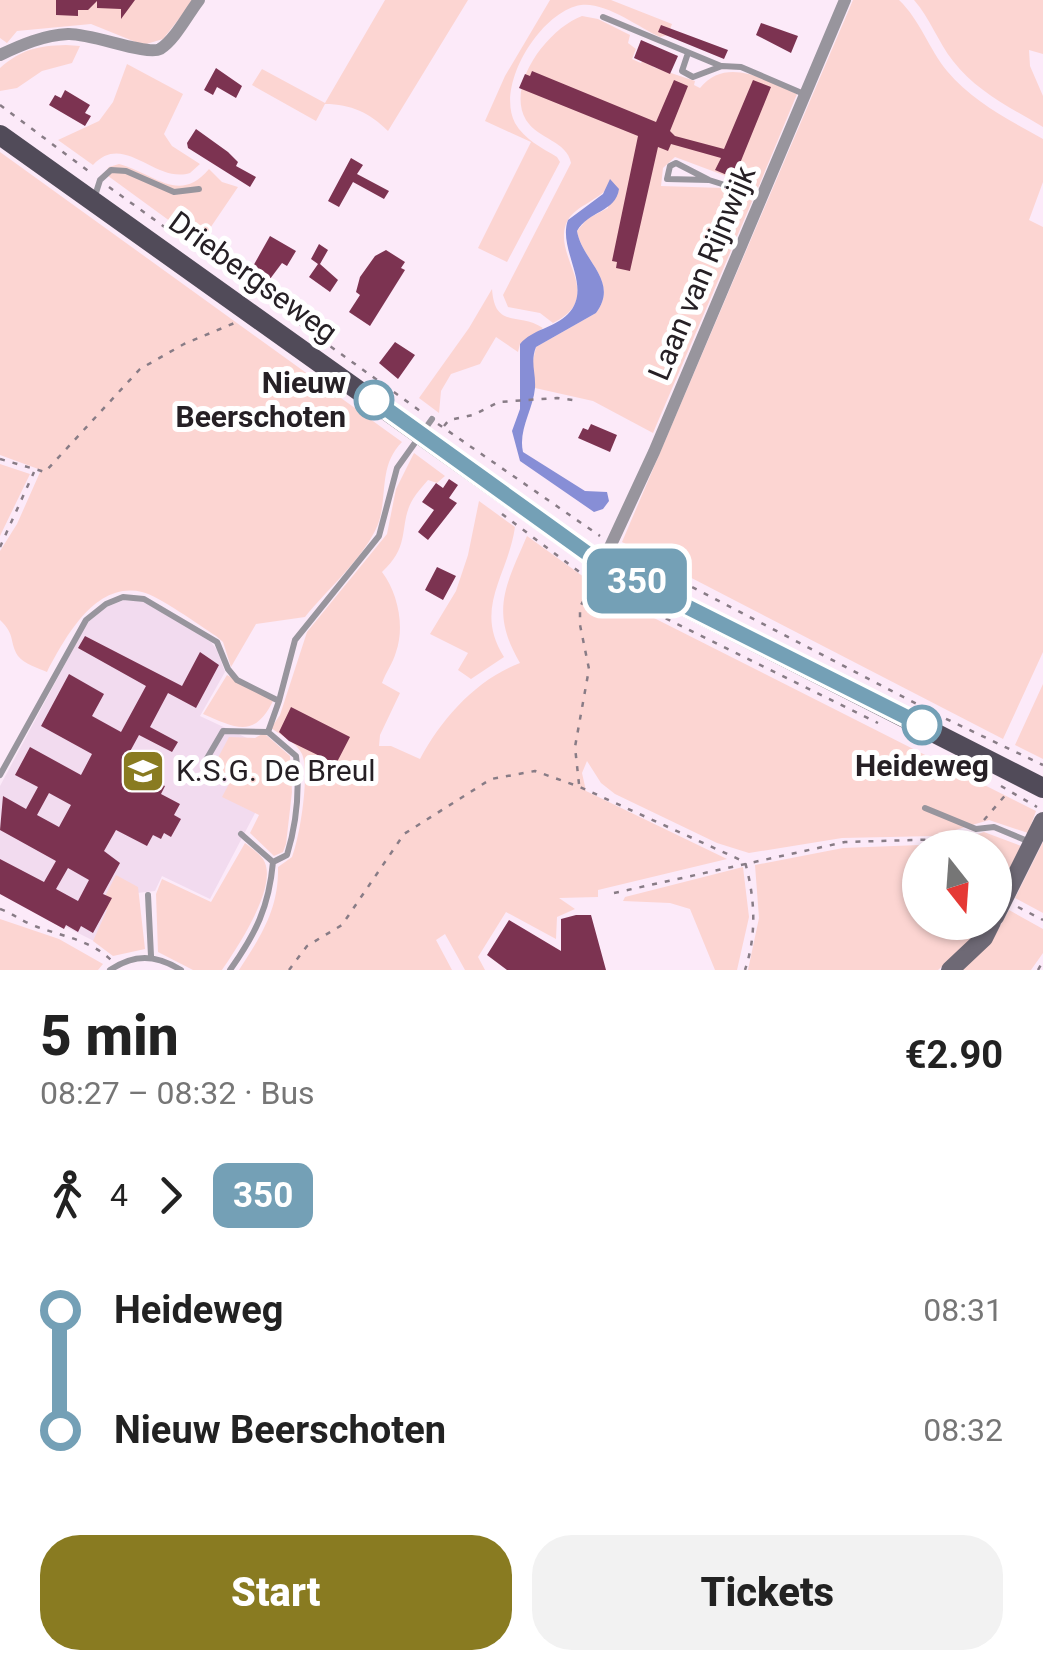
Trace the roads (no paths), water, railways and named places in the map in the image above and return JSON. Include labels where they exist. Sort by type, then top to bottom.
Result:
[{"type":"main road","name":"Driebergseweg","points":[[0,120],[53,171]]},
{"type":"main road","name":"Driebergseweg","points":[[0,135],[53,171],[97,190],[426,426],[603,564],[1043,788]]},
{"type":"street","points":[[0,54],[35,40],[70,34],[111,40],[142,52],[156,50],[168,41],[199,0]]},
{"type":"street","name":"Laan van Rijnwijk","points":[[603,564],[845,0]]},
{"type":"street","points":[[1012,883],[1043,821]]},
{"type":"street","points":[[950,970],[982,940]]},
{"type":"lane","points":[[602,17],[722,66],[741,67],[805,94]]},
{"type":"lane","points":[[688,53],[682,70],[693,77],[722,66]]},
{"type":"lane","points":[[709,180],[674,181],[667,179],[667,172],[676,163],[709,180],[762,197]]},
{"type":"lane","points":[[97,190],[112,170],[126,171],[174,192],[199,189]]},
{"type":"lane","points":[[268,732],[296,640],[379,536],[397,468],[426,426]]},
{"type":"lane","points":[[0,776],[86,620],[106,604],[124,597],[144,599],[217,642],[237,680],[278,701]]},
{"type":"lane","points":[[206,760],[222,731],[268,732],[296,756],[296,828],[287,855],[273,862]]},
{"type":"lane","points":[[926,808],[976,829],[994,828],[1031,842]]},
{"type":"lane","points":[[240,834],[273,862]]},
{"type":"lane","points":[[230,970],[251,940],[269,901],[273,862]]},
{"type":"lane","points":[[148,895],[150,956]]},
{"type":"lane","points":[[113,968],[126,959],[150,956],[180,970]]},
{"type":"water","points":[[610,179],[619,189],[617,197],[577,231],[602,281],[602,302],[596,313],[536,347],[535,388],[522,444],[523,452],[585,491],[607,492],[609,501],[594,512],[520,461],[512,431],[520,409],[520,344],[562,319],[575,303],[577,280],[567,244],[568,220],[603,194]]},
{"type":"place","name":"Nieuw Beerschoten","points":[[374,400]]},
{"type":"place","name":"Heideweg","points":[[922,725]]},
{"type":"place","name":"K.S.G. De Breul","points":[[143,771]]}]
